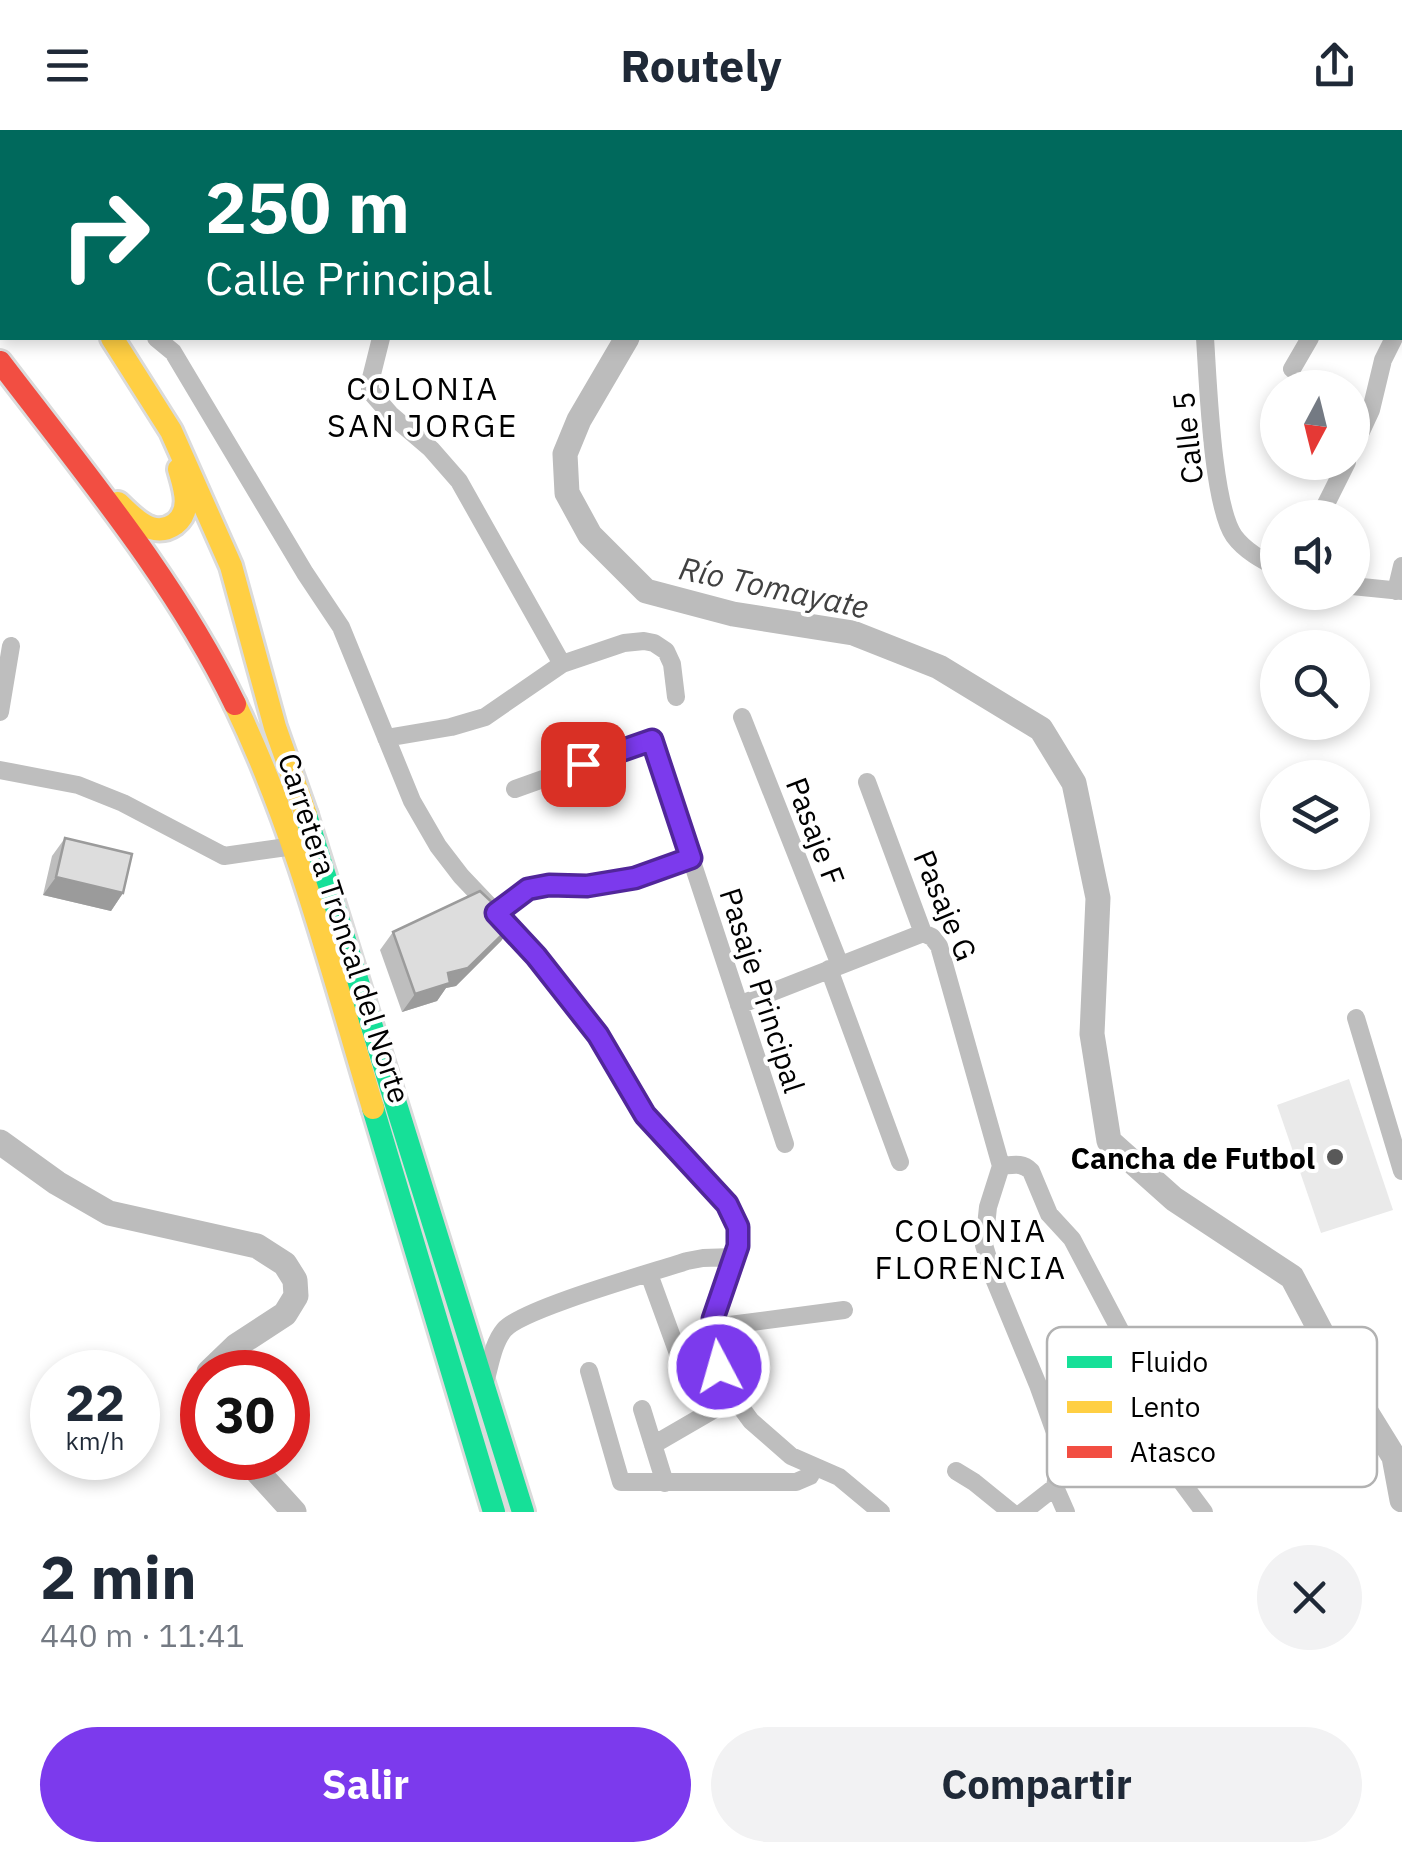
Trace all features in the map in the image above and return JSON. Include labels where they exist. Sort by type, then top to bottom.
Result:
[{"type":"main road","name":"Carretera Troncal del Norte","points":[[119,340],[171,431],[231,566],[275,727],[320,856],[523,1512]]},
{"type":"main road","name":"Carretera Troncal del Norte","points":[[0,362],[148,560],[206,650],[270,779],[294,846],[494,1512]]},
{"type":"main road","points":[[74,460],[140,524],[166,529],[179,522],[186,500],[171,431]]},
{"type":"street","points":[[158,340],[173,352],[305,573],[342,627],[412,801],[438,846],[536,956],[598,1035],[645,1115],[727,1204],[738,1227],[738,1246],[713,1319],[719,1367],[734,1398],[750,1421],[790,1456],[839,1477],[881,1512]]},
{"type":"street","points":[[380,340],[370,391],[458,481],[562,664]]},
{"type":"street","name":"Calle 5","points":[[1205,340],[1215,456],[1227,520],[1238,540],[1260,558]]},
{"type":"street","points":[[1292,369],[1309,340]]},
{"type":"street","points":[[1370,414],[1393,340]]},
{"type":"street","points":[[1370,588],[1399,591],[1402,566]]},
{"type":"street","points":[[386,738],[451,727],[485,716],[562,664],[644,640],[666,651],[672,664],[676,697]]},
{"type":"street","points":[[0,712],[11,646]]},
{"type":"street","name":"Pasaje F","points":[[742,717],[834,967],[900,1162]]},
{"type":"street","name":"Pasaje Principal","points":[[515,789],[652,740],[785,1144]]},
{"type":"street","points":[[0,770],[78,785],[123,803],[224,856],[294,846]]},
{"type":"street","name":"Pasaje G","points":[[868,782],[923,933],[939,946],[1001,1166]]},
{"type":"street","points":[[496,913],[528,889],[587,886],[635,878],[691,858]]},
{"type":"street","points":[[739,1005],[923,933]]},
{"type":"street","points":[[1356,1018],[1402,1171]]},
{"type":"street","points":[[1047,1410],[984,1245],[988,1206],[1001,1166],[1018,1164],[1030,1170],[1049,1214],[1072,1239],[1119,1327]]},
{"type":"street","points":[[484,1387],[497,1342],[515,1322],[556,1304],[702,1258],[734,1257]]},
{"type":"street","points":[[649,1274],[680,1359]]},
{"type":"street","points":[[714,1327],[844,1310]]},
{"type":"street","points":[[588,1371],[621,1482],[796,1482],[806,1479],[814,1466]]},
{"type":"street","points":[[653,1445],[734,1398]]},
{"type":"street","points":[[642,1409],[665,1483]]},
{"type":"street","points":[[956,1471],[1011,1512]]},
{"type":"street","points":[[1023,1512],[1055,1487],[1066,1512]]},
{"type":"street","points":[[1185,1487],[1204,1512]]},
{"type":"shaded area","name":"Cancha de Futbol","points":[[1349,1079],[1393,1210],[1321,1233],[1277,1105]]},
{"type":"building","points":[[65,838],[132,854],[123,893],[56,877]]},
{"type":"building","points":[[480,891],[514,923],[468,968],[448,973],[450,983],[415,994],[393,932]]},
{"type":"waterway","name":"Río Tomayate","points":[[626,340],[579,420],[565,454],[567,493],[590,535],[646,591],[733,614],[853,633],[939,667],[1041,729],[1074,783],[1098,898],[1092,1034],[1109,1141],[1174,1199],[1292,1277],[1318,1327]]},
{"type":"waterway","points":[[0,1142],[57,1183],[109,1213],[257,1246],[285,1264],[295,1280],[296,1296],[285,1314],[232,1350]]},
{"type":"waterway","name":"Río Tomayate","points":[[1377,1430],[1394,1457],[1402,1500]]},
{"type":"waterway","points":[[265,1480],[294,1512]]},
{"type":"traffic: fast","points":[[306,815],[523,1512]]},
{"type":"traffic: fast","points":[[373,1108],[494,1512]]},
{"type":"traffic: slow","points":[[113,340],[171,431],[231,566],[275,727],[306,815]]},
{"type":"traffic: slow","points":[[118,503],[146,526],[172,526],[181,518],[185,505],[179,469]]},
{"type":"traffic: slow","points":[[235,704],[295,853],[373,1108]]},
{"type":"traffic: jam","points":[[0,362],[156,570],[235,704]]},
{"type":"place","name":"Cancha de Futbol","points":[[1335,1157]]},
{"type":"district","name":"COLONIA SAN JORGE","points":[[423,406]]},
{"type":"district","name":"COLONIA FLORENCIA","points":[[971,1248]]},
{"type":"route","points":[[583,764],[652,740],[691,858],[635,878],[587,886],[528,889],[496,913],[536,956],[598,1035],[645,1115],[727,1204],[734,1217],[738,1246],[713,1319],[719,1367]]}]
